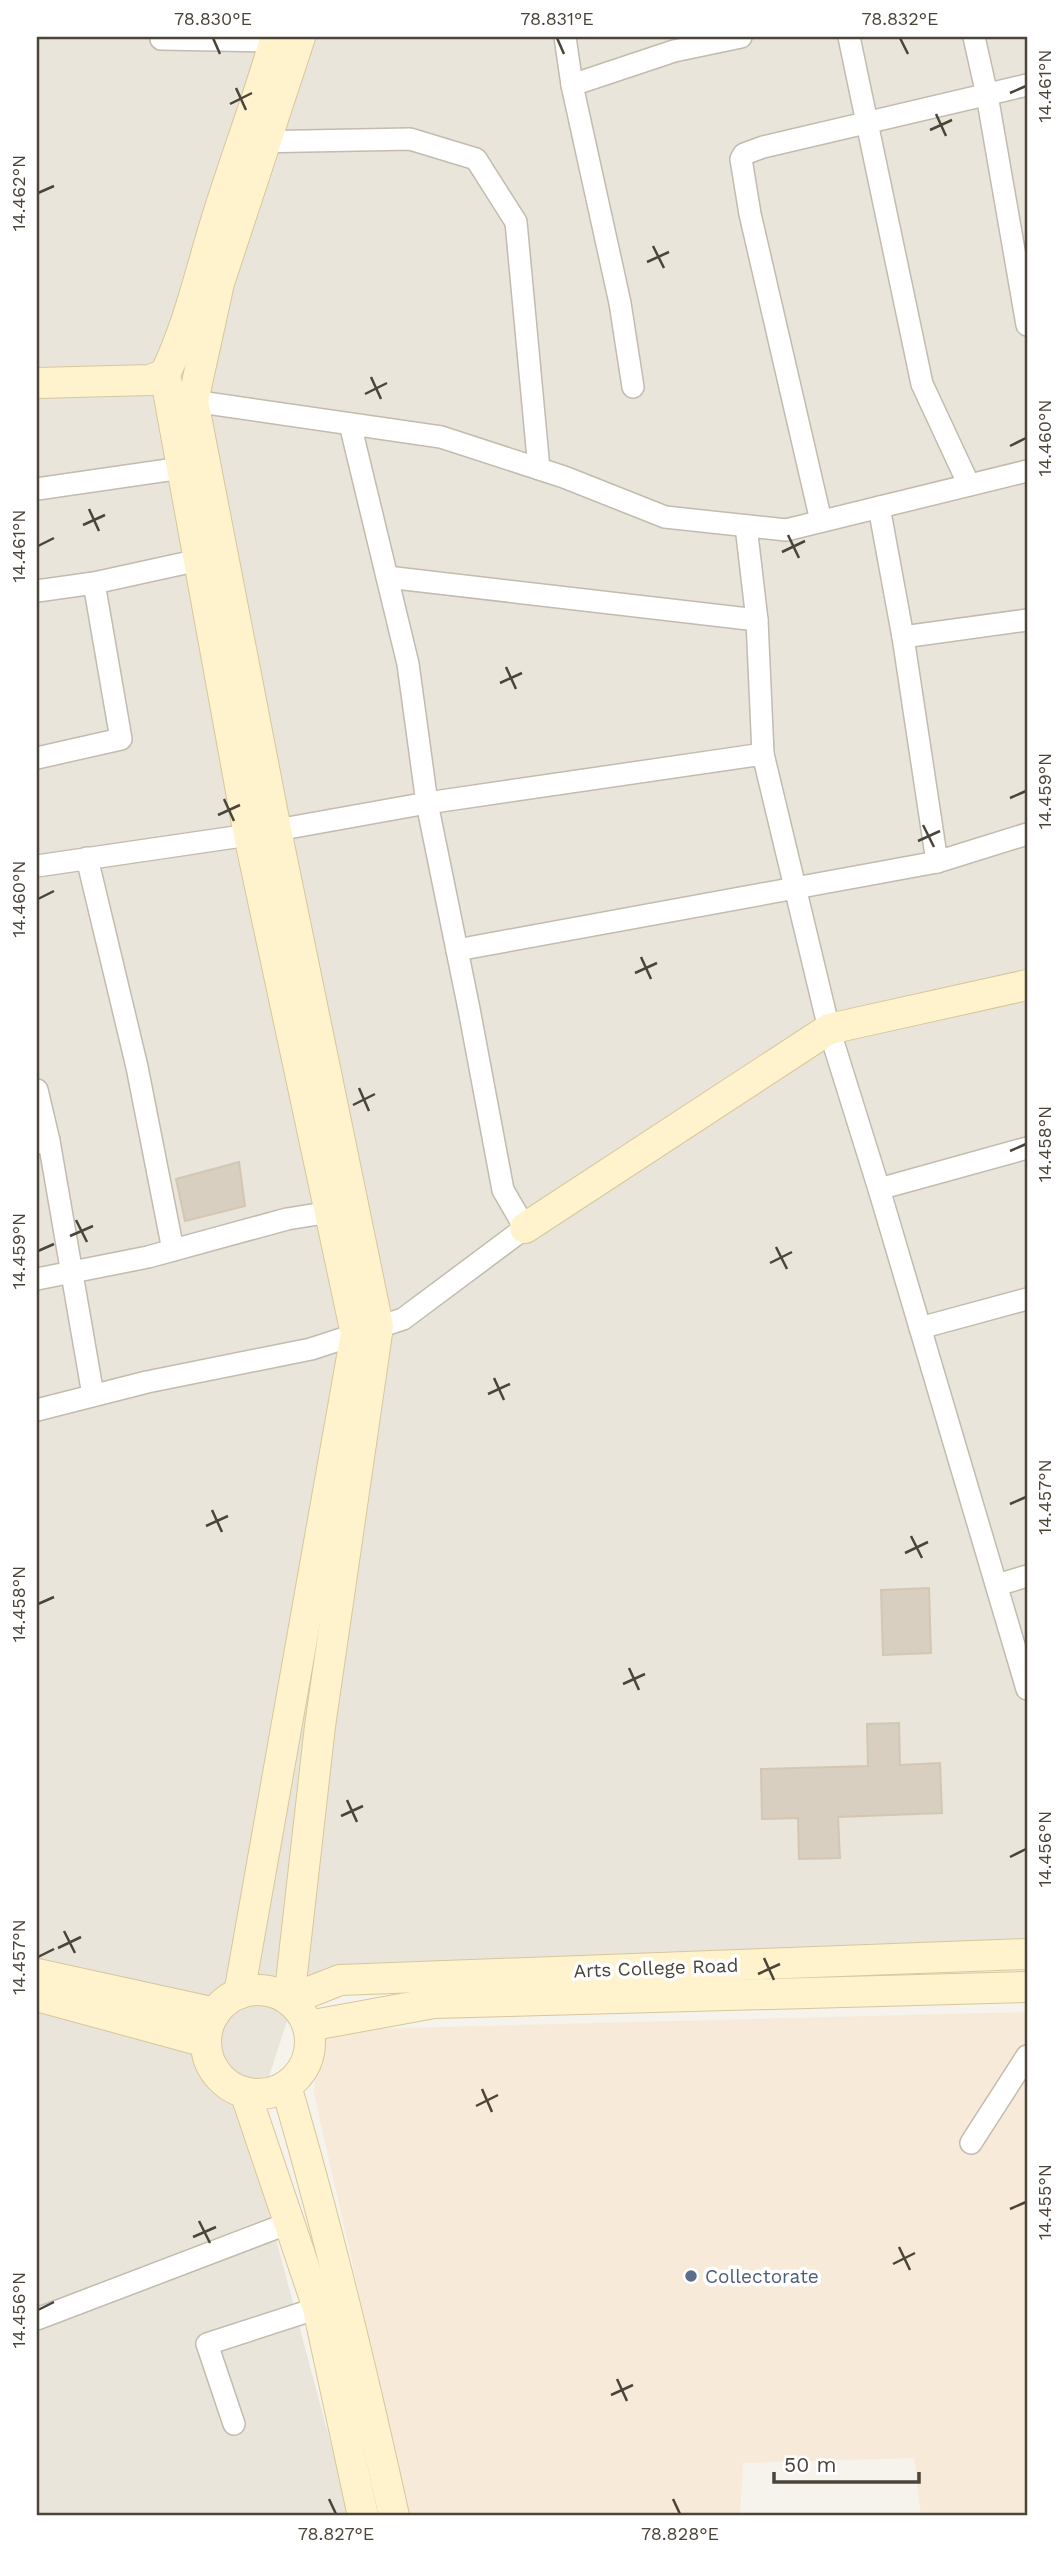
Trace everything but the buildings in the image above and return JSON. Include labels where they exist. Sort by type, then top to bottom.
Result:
[{"type":"main road","points":[[239,1994],[367,1330],[330,1212],[263,833],[193,401],[254,142],[284,38]]},
{"type":"main road","points":[[254,142],[216,220],[183,338],[165,374],[199,560],[263,833],[367,1330],[289,2000]]},
{"type":"main road","points":[[37,383],[150,380],[165,374]]},
{"type":"main road","points":[[525,1228],[829,1029],[1027,985]]},
{"type":"main road","name":"Arts College Road","points":[[289,2000],[340,1980],[1027,1954]]},
{"type":"main road","points":[[37,1974],[215,2013]]},
{"type":"main road","points":[[308,2026],[434,2003],[1027,1987]]},
{"type":"main road","points":[[265,1991],[289,2000],[308,2026],[310,2043],[307,2060],[299,2074],[286,2086],[266,2093],[245,2092],[229,2086],[217,2074],[209,2059],[206,2042],[208,2027],[215,2013],[226,2001],[239,1994],[265,1991]]},
{"type":"main road","points":[[37,1996],[206,2042]]},
{"type":"main road","points":[[286,2086],[312,2174],[359,2358],[394,2516]]},
{"type":"main road","points":[[245,2092],[318,2308],[363,2516]]},
{"type":"street","points":[[161,37],[284,38]]},
{"type":"street","points":[[565,37],[572,85],[620,303],[633,387]]},
{"type":"street","points":[[572,85],[674,51],[741,37]]},
{"type":"street","points":[[849,37],[922,384],[969,485]]},
{"type":"street","points":[[974,37],[988,95],[1027,325]]},
{"type":"street","points":[[821,521],[750,214],[741,159],[744,154],[763,147],[1027,85]]},
{"type":"street","points":[[254,142],[410,139],[476,159],[516,222],[539,469]]},
{"type":"street","points":[[165,374],[193,401],[441,437],[539,469],[665,517],[786,530],[1027,471]]},
{"type":"street","points":[[37,1410],[146,1381],[311,1349],[403,1319],[525,1228],[503,1190],[427,803],[408,664],[350,424]]},
{"type":"street","points":[[37,489],[182,468]]},
{"type":"street","points":[[879,507],[903,637],[937,862]]},
{"type":"street","points":[[746,526],[757,620],[764,754],[829,1029],[1027,1689]]},
{"type":"street","points":[[37,591],[94,583],[199,560]]},
{"type":"street","points":[[387,577],[757,620]]},
{"type":"street","points":[[37,758],[121,739],[94,583]]},
{"type":"street","points":[[903,637],[1027,620]]},
{"type":"street","points":[[37,866],[263,833],[427,803],[764,754]]},
{"type":"street","points":[[457,950],[937,862],[1027,834]]},
{"type":"street","points":[[87,858],[137,1066],[173,1250]]},
{"type":"street","points":[[37,1090],[43,1142],[72,1272],[93,1395]]},
{"type":"street","points":[[879,1189],[1027,1148]]},
{"type":"street","points":[[37,1279],[173,1250],[287,1219],[330,1212]]},
{"type":"street","points":[[919,1328],[1027,1299]]},
{"type":"street","points":[[997,1585],[1027,1576]]},
{"type":"street","points":[[971,2143],[1027,2056]]},
{"type":"street","points":[[37,2319],[289,2223]]},
{"type":"street","points":[[234,2424],[206,2344],[318,2308]]},
{"type":"shaded area","points":[[37,37],[1027,37],[1027,1960],[300,1981],[249,2138],[350,2516],[37,2516]]},
{"type":"shaded area","name":"Collectorate","points":[[1027,2012],[1027,2516],[921,2516],[914,2458],[743,2463],[740,2516],[409,2516],[314,2093],[319,2030]]},
{"type":"place","name":"Collectorate","points":[[691,2276]]}]
